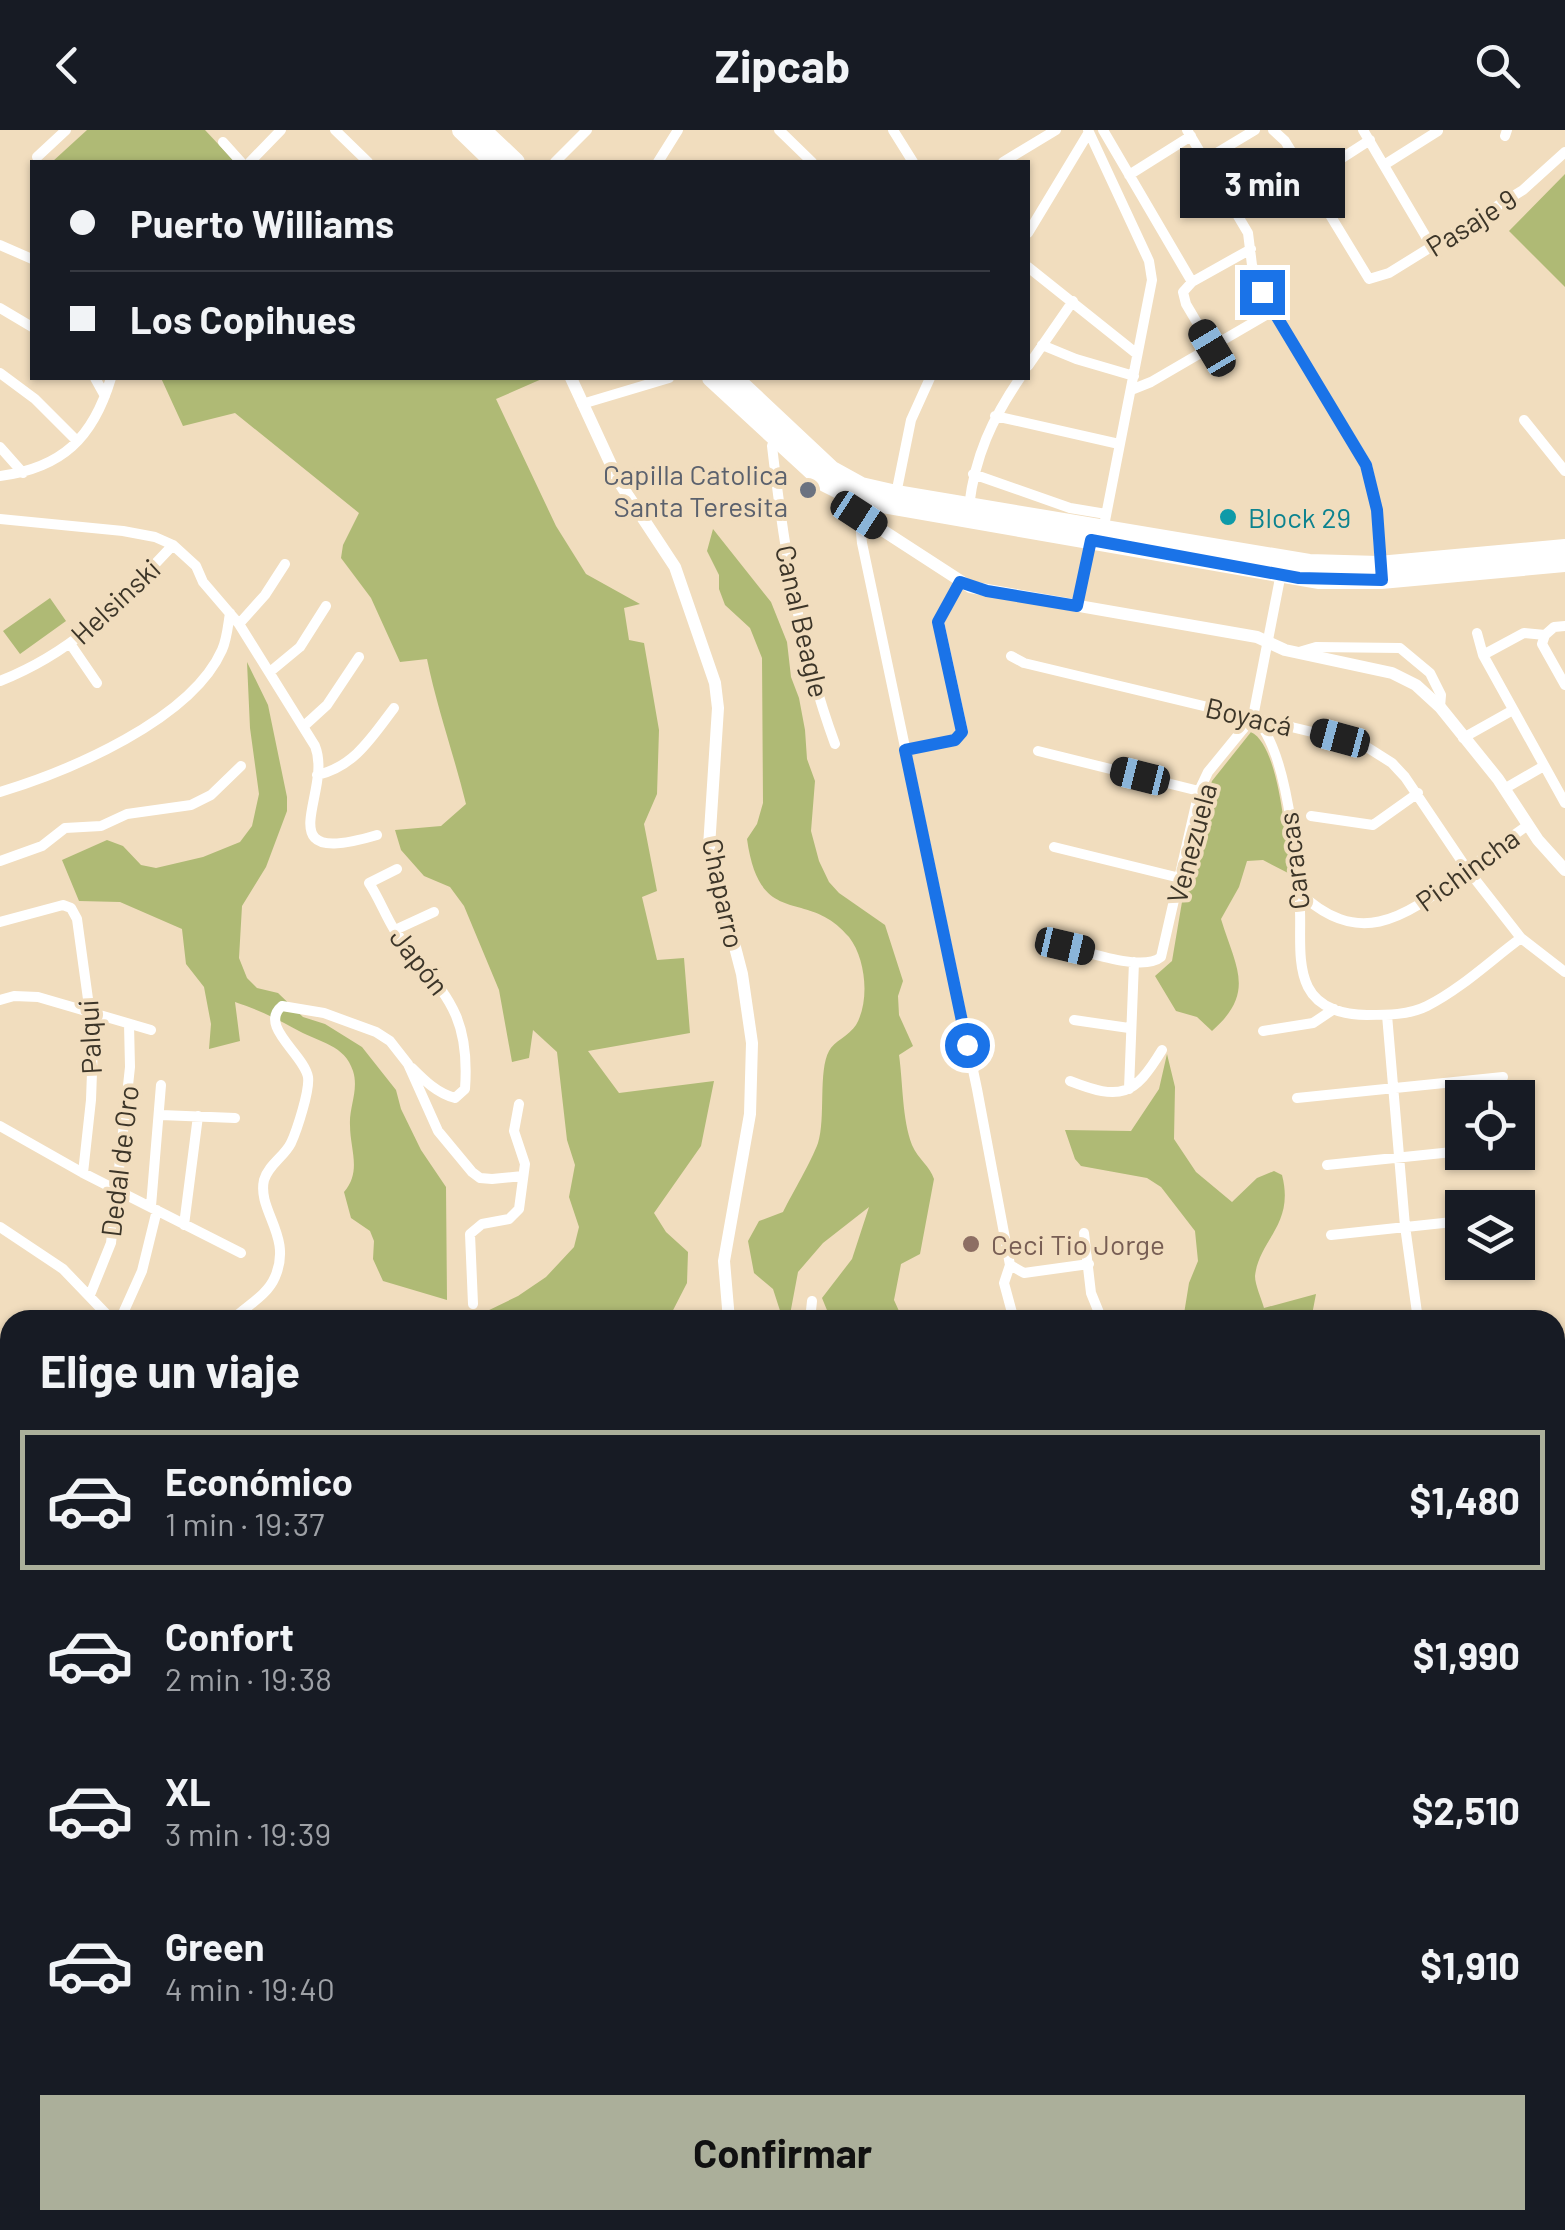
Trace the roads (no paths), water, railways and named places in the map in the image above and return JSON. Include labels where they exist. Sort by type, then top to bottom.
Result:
[{"type":"main road","points":[[461,130],[492,160]]},
{"type":"main road","points":[[482,130],[514,160]]},
{"type":"main road","points":[[713,380],[825,483],[860,501],[1100,531]]},
{"type":"main road","points":[[736,380],[860,501]]},
{"type":"main road","points":[[860,501],[896,494],[969,506],[1337,581],[1565,548]]},
{"type":"main road","points":[[1380,572],[1565,562]]},
{"type":"street","points":[[37,157],[66,130]]},
{"type":"street","points":[[252,160],[281,130]]},
{"type":"street","points":[[335,130],[366,160]]},
{"type":"street","points":[[664,160],[678,130]]},
{"type":"street","points":[[780,130],[810,160]]},
{"type":"street","points":[[893,130],[912,160]]},
{"type":"street","points":[[1006,160],[1056,130]]},
{"type":"street","points":[[1103,130],[1189,285]]},
{"type":"street","points":[[1205,160],[1255,130]]},
{"type":"street","points":[[1273,130],[1285,140],[1308,180],[1366,135],[1432,247]]},
{"type":"street","points":[[1030,230],[1089,131]]},
{"type":"street","points":[[1077,606],[1100,531],[1152,271],[1089,131]]},
{"type":"street","points":[[1384,165],[1438,131]]},
{"type":"street","points":[[557,160],[582,132]]},
{"type":"street","points":[[1128,175],[1188,133],[1248,233],[1256,278],[1273,311],[1366,465],[1377,510],[1380,572]]},
{"type":"street","points":[[223,142],[240,160]]},
{"type":"street","name":"Pasaje 9","points":[[1308,180],[1369,280],[1388,273],[1523,190],[1565,152]]},
{"type":"street","points":[[0,245],[30,258]]},
{"type":"street","points":[[1212,348],[1183,296],[1189,285],[1251,249]]},
{"type":"street","points":[[1030,268],[1138,354]]},
{"type":"street","points":[[1030,363],[1074,301]]},
{"type":"street","points":[[0,308],[30,326]]},
{"type":"street","points":[[1130,390],[1144,386],[1273,311]]},
{"type":"street","points":[[1042,345],[1134,376]]},
{"type":"street","points":[[0,373],[35,399],[77,441]]},
{"type":"street","points":[[96,380],[104,396]]},
{"type":"street","points":[[0,476],[51,464],[77,441],[110,380]]},
{"type":"street","name":"Chaparro","points":[[572,380],[627,498],[675,567],[716,683],[718,708],[709,848],[742,974],[752,1043],[750,1114],[724,1261],[727,1310]]},
{"type":"street","points":[[582,404],[662,380]]},
{"type":"street","points":[[896,494],[910,420],[929,380]]},
{"type":"street","points":[[969,506],[973,474],[984,439],[1019,380]]},
{"type":"street","points":[[995,416],[1119,444]]},
{"type":"street","points":[[1524,420],[1565,471]]},
{"type":"street","name":"Canal Beagle","points":[[775,437],[774,465],[794,610],[835,744]]},
{"type":"street","points":[[0,447],[23,473]]},
{"type":"street","points":[[973,474],[1070,508],[1100,531]]},
{"type":"street","points":[[860,501],[960,582],[987,591],[1268,641],[1298,652],[1392,673],[1416,685],[1440,707],[1528,825],[1563,865]]},
{"type":"street","points":[[860,501],[905,750],[1010,1265],[1004,1283],[1011,1310]]},
{"type":"street","points":[[0,519],[154,536],[174,544],[196,566],[203,582],[239,624],[319,755],[312,830],[320,841],[334,845],[377,835]]},
{"type":"street","name":"Helsinski","points":[[0,681],[71,644],[107,614],[174,544]]},
{"type":"street","points":[[239,624],[265,596],[286,564]]},
{"type":"street","name":"Venezuela","points":[[1134,962],[1158,961],[1199,792],[1208,772],[1253,717],[1282,567]]},
{"type":"street","points":[[905,750],[955,740],[962,732],[938,622],[960,582]]},
{"type":"street","points":[[271,671],[300,647],[326,606]]},
{"type":"street","points":[[0,792],[104,753],[190,693],[212,669],[223,648],[230,613]]},
{"type":"street","points":[[1565,626],[1554,627],[1545,634],[1542,644],[1565,685]]},
{"type":"street","points":[[1476,633],[1482,655],[1565,803]]},
{"type":"street","points":[[1482,655],[1524,633],[1545,634]]},
{"type":"street","points":[[71,644],[97,683]]},
{"type":"street","points":[[1298,652],[1316,647],[1400,648],[1430,673],[1441,695],[1440,707]]},
{"type":"street","name":"Boyacá","points":[[1011,656],[1362,744],[1392,763],[1418,793],[1467,870],[1521,938],[1565,972]]},
{"type":"street","points":[[304,726],[326,705],[359,657]]},
{"type":"street","points":[[317,775],[339,769],[355,758],[394,708]]},
{"type":"street","points":[[1463,738],[1513,710]]},
{"type":"street","name":"Caracas","points":[[1253,717],[1266,732],[1281,772],[1298,890],[1304,976],[1309,989],[1330,1008]]},
{"type":"street","points":[[1038,751],[1199,792]]},
{"type":"street","points":[[0,861],[42,846],[65,828],[101,826],[128,814],[191,805],[211,794],[241,766]]},
{"type":"street","points":[[1504,789],[1544,766]]},
{"type":"street","points":[[1311,816],[1373,826],[1418,793]]},
{"type":"street","name":"Pichincha","points":[[1298,890],[1321,910],[1373,923],[1401,916],[1528,825]]},
{"type":"street","points":[[1054,847],[1180,878]]},
{"type":"street","name":"Japón","points":[[397,869],[369,882],[395,930],[448,994],[456,1011],[466,1050],[465,1089],[455,1098],[448,1096],[430,1086],[408,1064]]},
{"type":"street","name":"Palqui","points":[[0,922],[68,905],[78,919],[88,999],[94,1016],[83,1173]]},
{"type":"street","points":[[395,930],[434,912]]},
{"type":"street","points":[[1263,1031],[1313,1023],[1330,1008],[1350,1015],[1387,1015],[1424,1008],[1521,938]]},
{"type":"street","points":[[1065,946],[1134,962],[1128,1089]]},
{"type":"street","points":[[0,1000],[38,997],[151,1030]]},
{"type":"street","points":[[245,1310],[261,1297],[276,1275],[279,1237],[263,1185],[273,1164],[292,1142],[308,1087],[303,1061],[278,1032],[274,1014],[282,1006],[376,1032],[408,1064],[438,1130],[472,1172],[480,1178],[492,1179],[523,1176]]},
{"type":"street","points":[[1387,1015],[1417,1310]]},
{"type":"street","points":[[1074,1020],[1129,1028]]},
{"type":"street","name":"Dedal de Oro","points":[[90,1295],[111,1243],[130,1067],[129,1024]]},
{"type":"street","points":[[1070,1081],[1097,1092],[1128,1089],[1144,1079],[1162,1050]]},
{"type":"street","points":[[1297,1098],[1502,1077]]},
{"type":"street","points":[[124,1310],[142,1270],[154,1208],[161,1085]]},
{"type":"street","points":[[473,1304],[470,1234],[482,1224],[516,1215],[526,1164],[514,1131],[519,1104]]},
{"type":"street","points":[[161,1115],[235,1118]]},
{"type":"street","points":[[184,1225],[198,1116]]},
{"type":"street","points":[[0,1126],[241,1253]]},
{"type":"street","points":[[1327,1165],[1445,1152]]},
{"type":"street","points":[[1331,1235],[1445,1223]]},
{"type":"street","points":[[0,1227],[63,1269],[103,1310]]},
{"type":"street","points":[[1084,1233],[1092,1293],[1098,1310]]},
{"type":"street","points":[[1010,1265],[1024,1273],[1089,1264]]},
{"type":"street","points":[[811,1310],[812,1302]]},
{"type":"place","name":"Capilla Catolica Santa Teresita","points":[[808,490]]},
{"type":"place","name":"Block 29","points":[[1228,517]]},
{"type":"place","name":"Ceci Tio Jorge","points":[[971,1244]]}]
